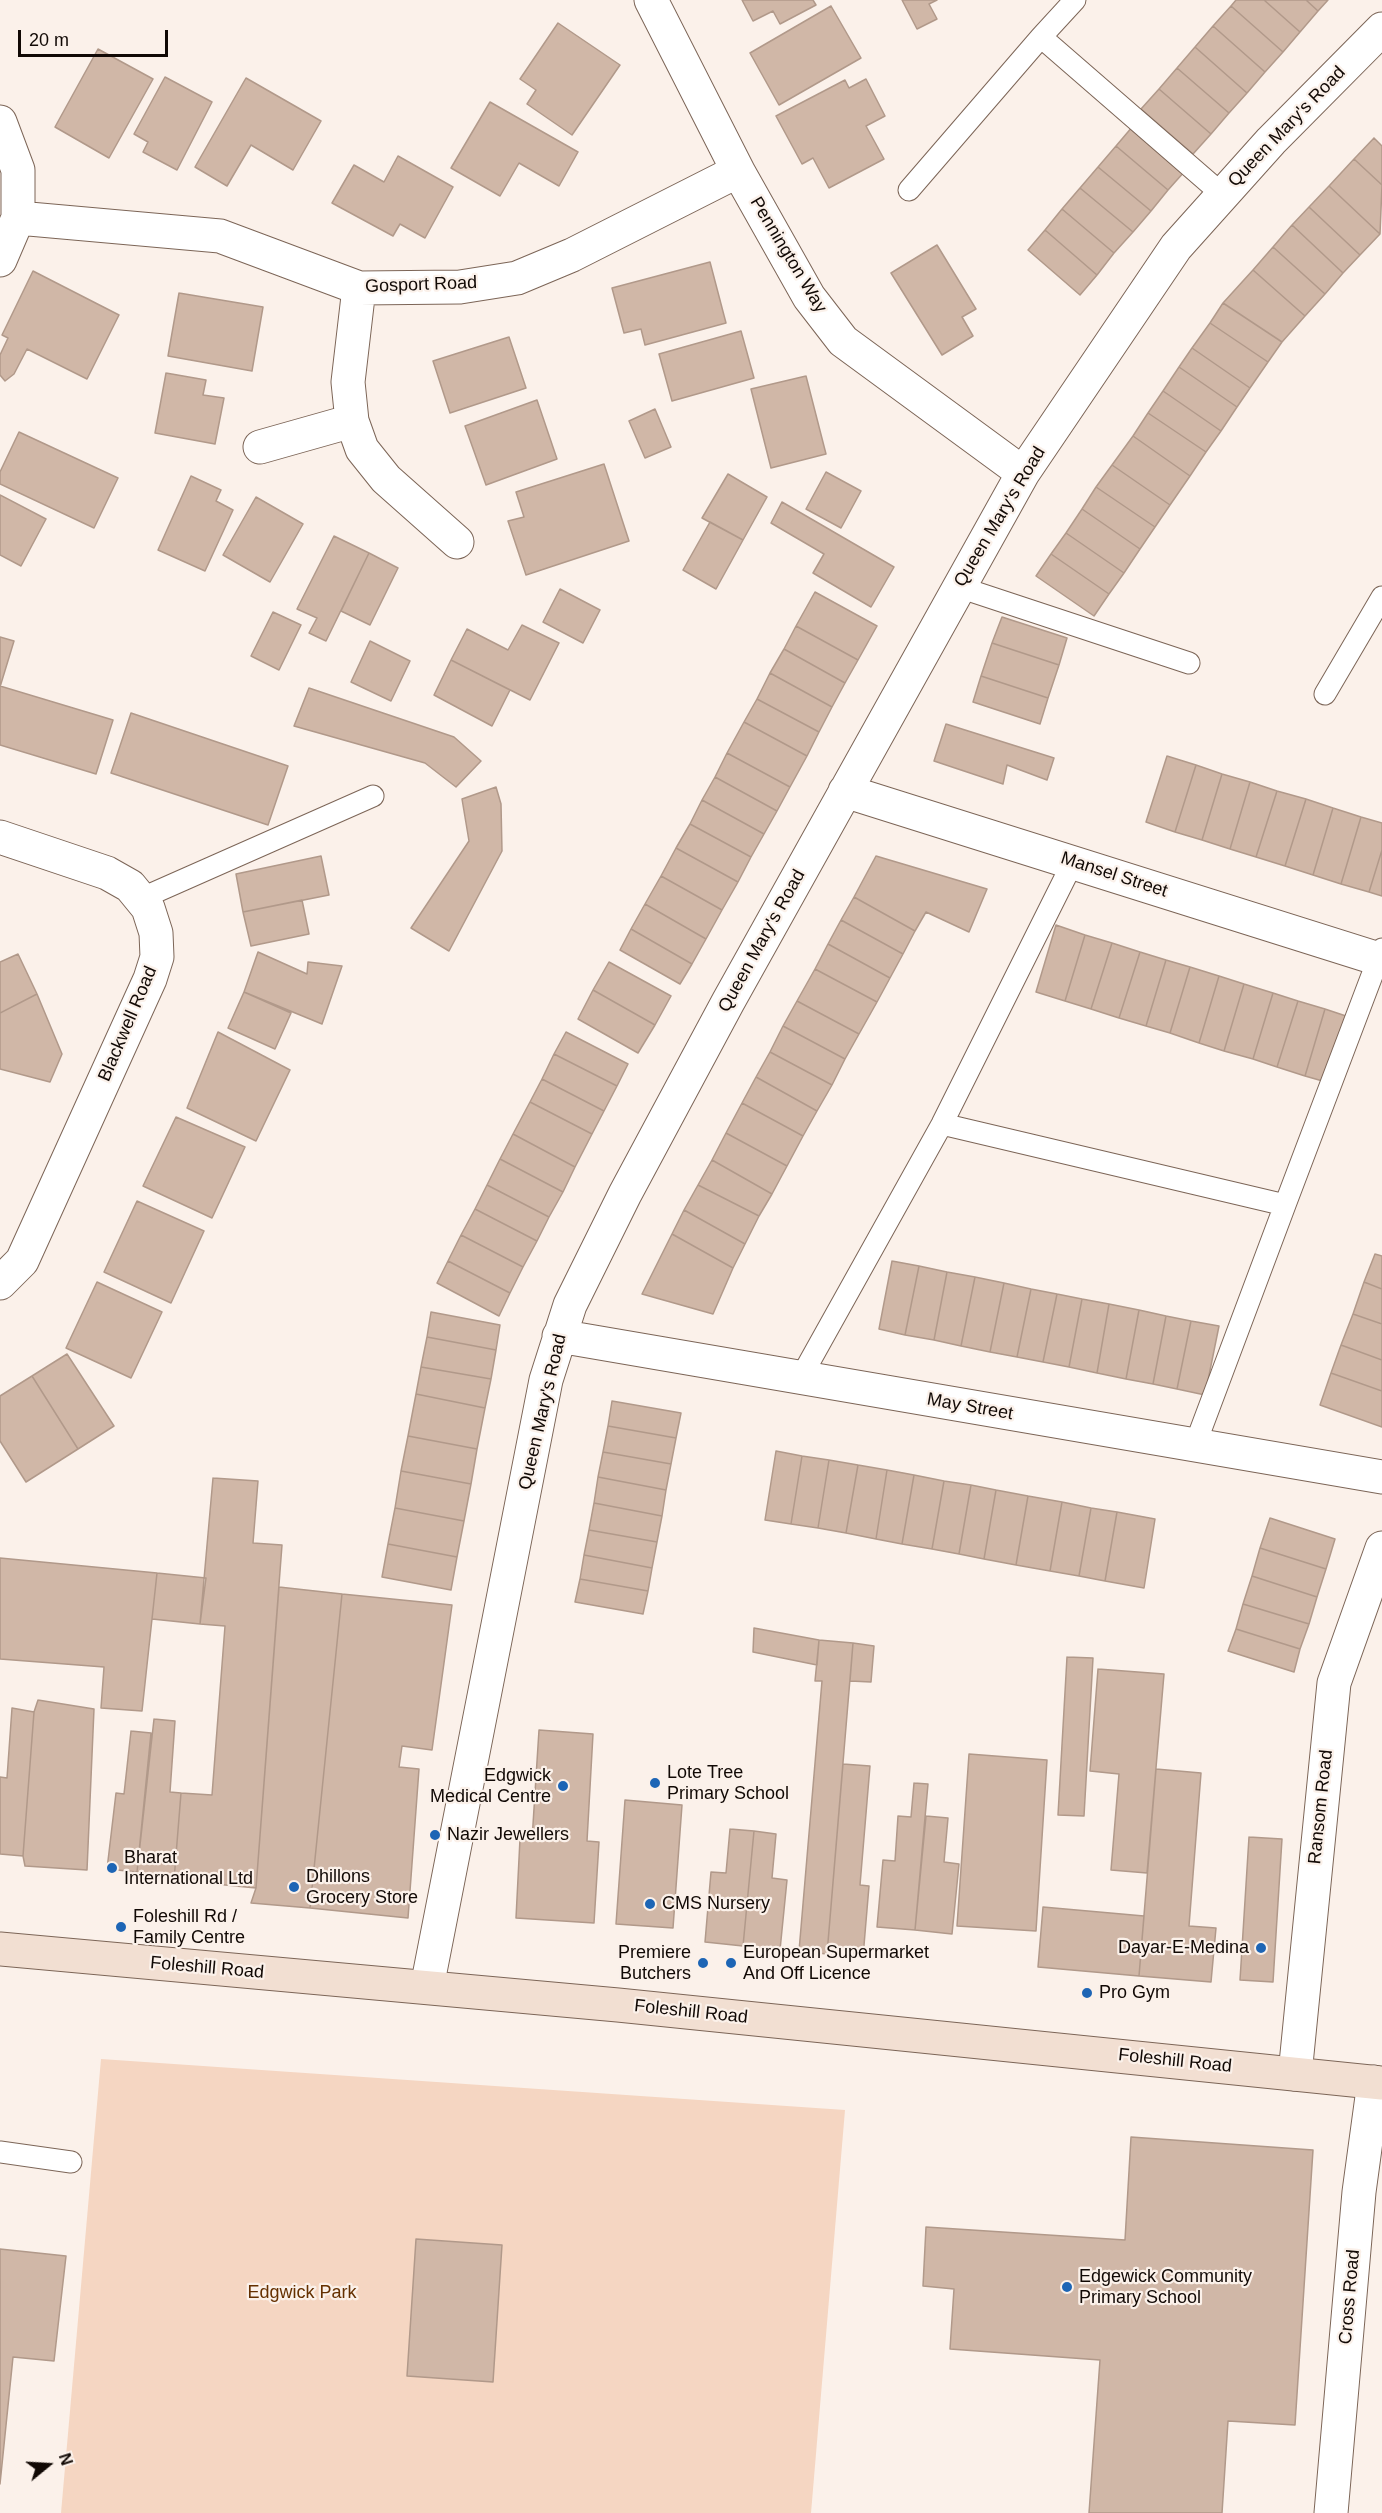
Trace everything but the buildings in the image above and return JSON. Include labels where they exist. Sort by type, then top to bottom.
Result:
[{"type":"main road","name":"Foleshill Road","points":[[0,1949],[427,1987],[1378,2083]]},
{"type":"street","name":"Pennington Way","points":[[651,0],[738,171],[809,297],[843,341],[1023,473]]},
{"type":"street","name":"Queen Mary's Road","points":[[427,1987],[544,1392],[570,1305],[625,1194],[845,791],[1023,473],[1176,247],[1271,141],[1382,29]]},
{"type":"street","points":[[0,122],[18,170],[18,218],[0,260]]},
{"type":"street","name":"Gosport Road","points":[[18,218],[220,236],[359,288],[460,287],[517,278],[572,255],[738,171]]},
{"type":"street","points":[[359,288],[348,382],[352,421],[362,449],[386,479],[457,542]]},
{"type":"street","points":[[260,447],[352,421]]},
{"type":"street","name":"Mansel Street","points":[[845,791],[1381,956]]},
{"type":"street","name":"Blackwell Road","points":[[0,837],[107,873],[130,886],[148,908],[156,933],[157,957],[150,979],[22,1262],[0,1283]]},
{"type":"street","name":"May Street","points":[[559,1336],[1382,1477]]},
{"type":"street","name":"Ransom Road","points":[[1295,2074],[1334,1683],[1382,1548]]},
{"type":"street","name":"Cross Road","points":[[1331,2513],[1359,2192],[1378,2083]]},
{"type":"lane","points":[[909,190],[1075,0]]},
{"type":"lane","points":[[1041,37],[1223,195]]},
{"type":"lane","points":[[958,587],[1189,663]]},
{"type":"lane","points":[[1325,694],[1382,597]]},
{"type":"lane","points":[[140,899],[373,796]]},
{"type":"lane","points":[[801,1377],[942,1124],[1073,862]]},
{"type":"lane","points":[[1196,1445],[1381,956]]},
{"type":"lane","points":[[942,1124],[1285,1205]]},
{"type":"lane","points":[[0,2152],[71,2162]]},
{"type":"green space","name":"Edgwick Park","points":[[101,2059],[845,2110],[811,2513],[61,2513]]},
{"type":"place","name":"Lote Tree Primary School","points":[[655,1783]]},
{"type":"place","name":"Edgwick Medical Centre","points":[[563,1786]]},
{"type":"place","name":"Nazir Jewellers","points":[[435,1835]]},
{"type":"place","name":"Bharat International Ltd","points":[[112,1868]]},
{"type":"place","name":"Dhillons Grocery Store","points":[[294,1887]]},
{"type":"place","name":"CMS Nursery","points":[[650,1904]]},
{"type":"place","name":"Foleshill Rd / Family Centre","points":[[121,1927]]},
{"type":"place","name":"Dayar-E-Medina","points":[[1261,1948]]},
{"type":"place","name":"Premiere Butchers","points":[[703,1963]]},
{"type":"place","name":"European Supermarket And Off Licence","points":[[731,1963]]},
{"type":"place","name":"Pro Gym","points":[[1087,1993]]},
{"type":"place","name":"Edgewick Community Primary School","points":[[1067,2287]]}]
